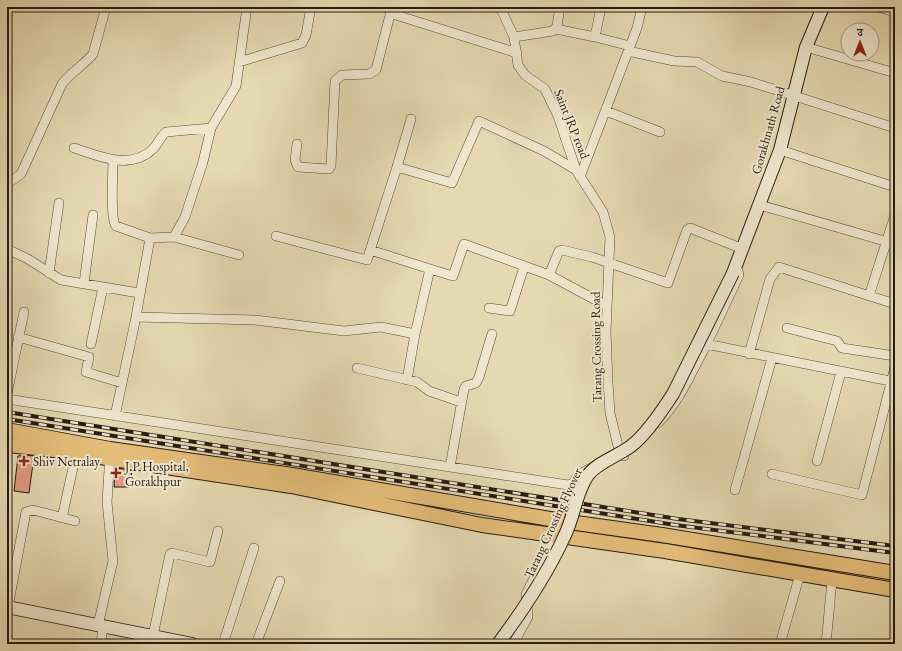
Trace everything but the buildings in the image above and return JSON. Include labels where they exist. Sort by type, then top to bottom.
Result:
[{"type":"main road","name":"Gorakhnath Road","points":[[738,260],[780,150],[806,47],[822,7]]},
{"type":"main road","name":"Tarang Crossing Flyover","points":[[498,644],[527,606],[551,566],[566,533],[587,476],[596,468],[633,445],[662,410],[673,394],[738,260]]},
{"type":"main road","points":[[7,430],[25,432],[110,454],[291,486],[482,525],[664,551],[895,590]]},
{"type":"main road","points":[[7,445],[76,454],[110,454],[292,476],[562,521],[662,535],[895,573]]},
{"type":"main road","points":[[7,607],[100,625],[174,642],[192,644]]},
{"type":"street","points":[[7,184],[21,174],[62,84],[71,73],[88,60],[93,54],[106,7]]},
{"type":"street","points":[[174,237],[185,217],[203,162],[211,128],[234,91],[247,7]]},
{"type":"street","points":[[239,62],[302,43],[306,36],[311,7]]},
{"type":"street","name":"Saint JRP road","points":[[500,7],[514,37],[518,65],[525,75],[545,89],[558,116],[578,173]]},
{"type":"street","points":[[556,29],[560,7]]},
{"type":"street","points":[[595,37],[601,7]]},
{"type":"street","points":[[397,167],[452,183],[478,123],[481,121],[544,151],[578,173],[606,111],[642,7]]},
{"type":"street","points":[[878,7],[895,12]]},
{"type":"street","points":[[297,144],[295,160],[298,167],[329,169],[331,166],[335,81],[342,75],[368,74],[376,70],[389,9],[396,15],[517,53]]},
{"type":"street","points":[[514,37],[549,33],[556,29],[595,37],[674,61],[697,62],[722,76],[751,82],[895,128]]},
{"type":"street","points":[[806,47],[895,73]]},
{"type":"street","points":[[606,111],[660,132]]},
{"type":"street","points":[[276,236],[366,260],[369,258],[370,250],[411,119]]},
{"type":"street","points":[[74,148],[113,160],[131,160],[147,154],[157,144],[163,134],[169,131],[211,128]]},
{"type":"street","points":[[780,150],[895,187]]},
{"type":"street","points":[[113,160],[113,222],[124,229],[150,238],[174,237],[239,255]]},
{"type":"street","name":"Tarang Crossing Road","points":[[578,173],[603,212],[610,237],[607,306],[608,382],[610,413],[618,446],[624,456]]},
{"type":"street","points":[[49,273],[59,203]]},
{"type":"street","points":[[760,205],[891,243]]},
{"type":"street","points":[[84,284],[93,215]]},
{"type":"street","points":[[869,296],[891,243],[895,215]]},
{"type":"street","points":[[549,275],[560,250],[592,257],[668,284],[687,230],[690,228],[743,249]]},
{"type":"street","points":[[115,416],[136,317],[139,293],[150,238]]},
{"type":"street","points":[[370,250],[453,276],[464,244],[549,275],[607,306]]},
{"type":"street","points":[[7,249],[28,258],[61,280],[139,293]]},
{"type":"street","points":[[7,399],[568,485],[573,484],[578,475],[588,469],[624,456],[638,444],[669,412],[684,389],[739,274],[738,260]]},
{"type":"street","points":[[489,308],[510,311],[524,267]]},
{"type":"street","points":[[749,354],[770,279],[779,267],[895,304]]},
{"type":"street","points":[[407,380],[415,334],[430,269]]},
{"type":"street","points":[[91,344],[103,287]]},
{"type":"street","points":[[7,394],[24,312]]},
{"type":"street","points":[[136,317],[255,320],[344,331],[381,328],[415,334]]},
{"type":"street","points":[[787,328],[837,341],[842,348],[895,356]]},
{"type":"street","points":[[450,467],[465,387],[476,383],[492,334]]},
{"type":"street","points":[[18,337],[89,357],[86,372],[122,383]]},
{"type":"street","points":[[706,344],[749,354],[893,382]]},
{"type":"street","points":[[735,490],[772,358]]},
{"type":"street","points":[[772,474],[862,494],[893,382],[895,367]]},
{"type":"street","points":[[358,368],[417,382],[429,391],[461,402]]},
{"type":"street","points":[[817,461],[840,372]]},
{"type":"street","points":[[62,518],[76,454]]},
{"type":"street","points":[[101,644],[100,625],[113,561],[106,502],[110,454]]},
{"type":"street","points":[[7,607],[26,512],[33,510],[75,521]]},
{"type":"street","points":[[513,644],[528,617],[526,594],[556,536],[562,521]]},
{"type":"street","points":[[152,636],[170,554],[172,553],[210,562],[218,531]]},
{"type":"street","points":[[223,644],[254,548]]},
{"type":"street","points":[[780,644],[800,574]]},
{"type":"street","points":[[826,644],[832,580]]},
{"type":"street","points":[[256,644],[280,581]]},
{"type":"railway","points":[[7,412],[678,519],[895,546]]},
{"type":"railway","points":[[7,419],[675,525],[895,553]]},
{"type":"place","name":"Shiv Netralay","points":[[24,461]]},
{"type":"place","name":"J.P Hospital, Gorakhpur","points":[[116,473]]}]
